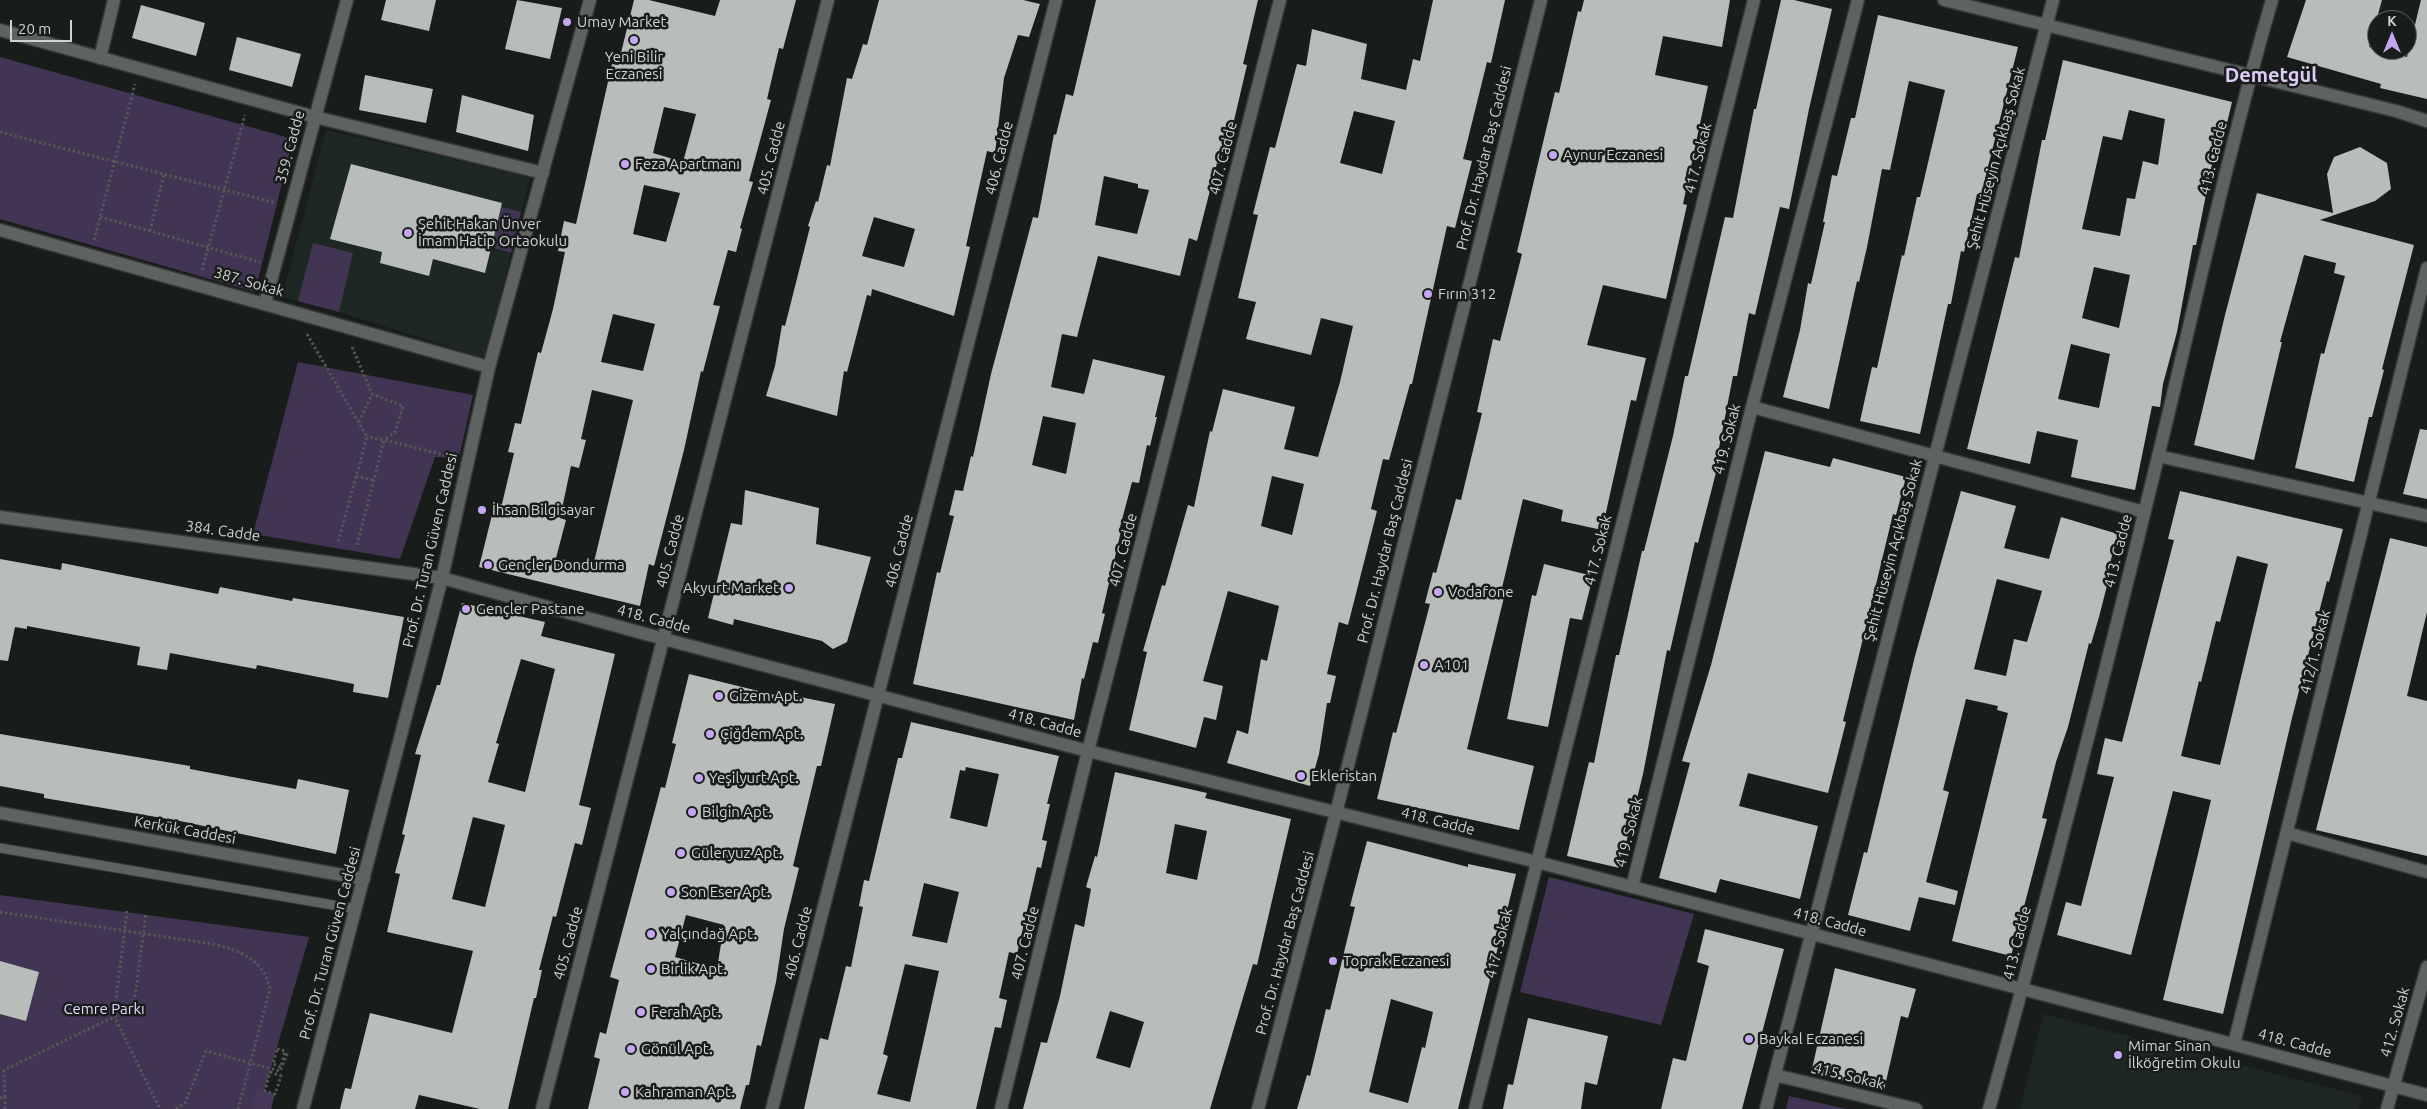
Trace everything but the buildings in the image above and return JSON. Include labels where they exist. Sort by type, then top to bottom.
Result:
[{"type":"street","points":[[100,58],[114,0]]},
{"type":"street","name":"359. Cadde","points":[[265,303],[347,0]]},
{"type":"street","name":"Prof. Dr. Turan Güven Caddesi","points":[[303,1109],[442,578],[489,367],[590,0]]},
{"type":"street","name":"405. Cadde","points":[[542,1109],[828,0]]},
{"type":"street","name":"406. Cadde","points":[[772,1109],[1056,0]]},
{"type":"street","name":"407. Cadde","points":[[1001,1109],[1088,751],[1280,0]]},
{"type":"street","name":"Prof. Dr. Haydar Baş Caddesi","points":[[1258,1109],[1336,813],[1541,0]]},
{"type":"street","name":"417. Sokak","points":[[1475,1109],[1754,0]]},
{"type":"street","name":"419. Sokak","points":[[1632,887],[1752,407],[1858,0]]},
{"type":"street","points":[[1944,0],[2396,111],[2427,121]]},
{"type":"street","name":"Şehit Hüseyin Açıkbaş Sokak","points":[[1766,1109],[1810,933],[2054,0]]},
{"type":"street","name":"413. Cadde","points":[[1989,1109],[2022,989],[2144,512],[2250,76],[2272,0]]},
{"type":"street","points":[[0,30],[249,100],[543,173]]},
{"type":"street","name":"387. Sokak","points":[[0,230],[489,367]]},
{"type":"street","name":"412/1. Sokak","points":[[2234,1044],[2427,268]]},
{"type":"street","points":[[1752,407],[2144,512]]},
{"type":"street","points":[[2158,456],[2369,501],[2427,516]]},
{"type":"street","name":"384. Cadde","points":[[0,517],[442,578]]},
{"type":"street","name":"418. Cadde","points":[[442,578],[1088,751],[1537,862],[2427,1094]]},
{"type":"street","name":"Kerkük Caddesi","points":[[0,813],[364,879]]},
{"type":"street","points":[[2287,833],[2427,872]]},
{"type":"street","name":"412. Sokak","points":[[2387,1109],[2427,967]]},
{"type":"street","name":"415. Sokak","points":[[1775,1074],[1916,1109]]},
{"type":"lane","points":[[0,848],[356,909]]},
{"type":"path","points":[[90,255],[139,69]]},
{"type":"path","points":[[198,285],[249,100]]},
{"type":"path","points":[[0,132],[115,160],[224,191],[291,207]]},
{"type":"path","points":[[150,231],[164,174]]},
{"type":"path","points":[[100,217],[275,266]]},
{"type":"path","points":[[294,312],[367,437],[338,542]]},
{"type":"path","points":[[343,325],[372,394],[403,406],[395,432],[384,440],[357,545]]},
{"type":"path","points":[[358,422],[372,394]]},
{"type":"path","points":[[367,437],[452,457]]},
{"type":"path","points":[[356,476],[374,480]]},
{"type":"path","points":[[127,911],[114,1016],[160,1109]]},
{"type":"path","points":[[0,912],[228,948],[252,958],[268,981],[270,989],[238,1109]]},
{"type":"path","points":[[4,1109],[5,1097],[2,1070],[130,1009],[133,1004],[146,913]]},
{"type":"path","points":[[277,1049],[285,1051],[281,1067],[273,1064],[277,1049]]},
{"type":"path","points":[[176,1109],[185,1103],[206,1051],[280,1071],[288,1052]]},
{"type":"path","points":[[270,1072],[281,1076],[276,1094],[265,1091],[270,1072]]},
{"type":"path","points":[[0,1098],[5,1097]]},
{"type":"shaded area","name":"Şehit Hakan Ünver İmam Hatip Ortaokulu","points":[[326,130],[530,177],[485,358],[339,312],[282,297]]},
{"type":"shaded area","name":"Mimar Sinan İlköğretim Okulu","points":[[2043,1014],[2362,1096],[2359,1109],[2020,1109]]},
{"type":"shaded area","points":[[256,1089],[275,1094],[271,1109],[250,1109]]},
{"type":"green space","points":[[0,57],[293,139],[255,292],[0,219]]},
{"type":"green space","points":[[501,207],[521,212],[511,253],[491,247]]},
{"type":"green space","points":[[313,243],[353,253],[339,312],[298,301]]},
{"type":"green space","points":[[298,362],[473,395],[459,458],[435,457],[400,559],[253,534]]},
{"type":"green space","points":[[1549,877],[1694,914],[1661,1025],[1520,992]]},
{"type":"green space","name":"Cemre Parkı","points":[[0,895],[309,937],[259,1109],[0,1109]]},
{"type":"green space","points":[[1789,1096],[1847,1109],[1786,1109]]},
{"type":"place","name":"Umay Market","points":[[567,22]]},
{"type":"place","name":"Yeni Bilir Eczanesi","points":[[634,40]]},
{"type":"place","name":"Aynur Eczanesi","points":[[1553,155]]},
{"type":"place","name":"Feza Apartmanı","points":[[625,164]]},
{"type":"place","name":"Şehit Hakan Ünver İmam Hatip Ortaokulu","points":[[408,233]]},
{"type":"place","name":"Fırın 312","points":[[1428,294]]},
{"type":"place","name":"İhsan Bilgisayar","points":[[482,510]]},
{"type":"place","name":"Gençler Dondurma","points":[[488,565]]},
{"type":"place","name":"Akyurt Market","points":[[789,588]]},
{"type":"place","name":"Vodafone","points":[[1438,592]]},
{"type":"place","name":"Gençler Pastane","points":[[466,609]]},
{"type":"place","name":"A101","points":[[1424,665]]},
{"type":"place","name":"Gizem Apt.","points":[[719,696]]},
{"type":"place","name":"Çiğdem Apt.","points":[[710,734]]},
{"type":"place","name":"Ekleristan","points":[[1301,776]]},
{"type":"place","name":"Yeşilyurt Apt.","points":[[699,778]]},
{"type":"place","name":"Bilgin Apt.","points":[[692,812]]},
{"type":"place","name":"Güleryuz Apt.","points":[[681,853]]},
{"type":"place","name":"Son Eser Apt.","points":[[671,892]]},
{"type":"place","name":"Yalçındağ Apt.","points":[[651,934]]},
{"type":"place","name":"Toprak Eczanesi","points":[[1333,961]]},
{"type":"place","name":"Birlik Apt.","points":[[651,969]]},
{"type":"place","name":"Ferah Apt.","points":[[641,1012]]},
{"type":"place","name":"Baykal Eczanesi","points":[[1749,1039]]},
{"type":"place","name":"Gönül Apt.","points":[[631,1049]]},
{"type":"place","name":"Mimar Sinan İlköğretim Okulu","points":[[2118,1055]]},
{"type":"place","name":"Kahraman Apt.","points":[[625,1092]]},
{"type":"district","name":"Demetgül","points":[[2271,75]]}]
